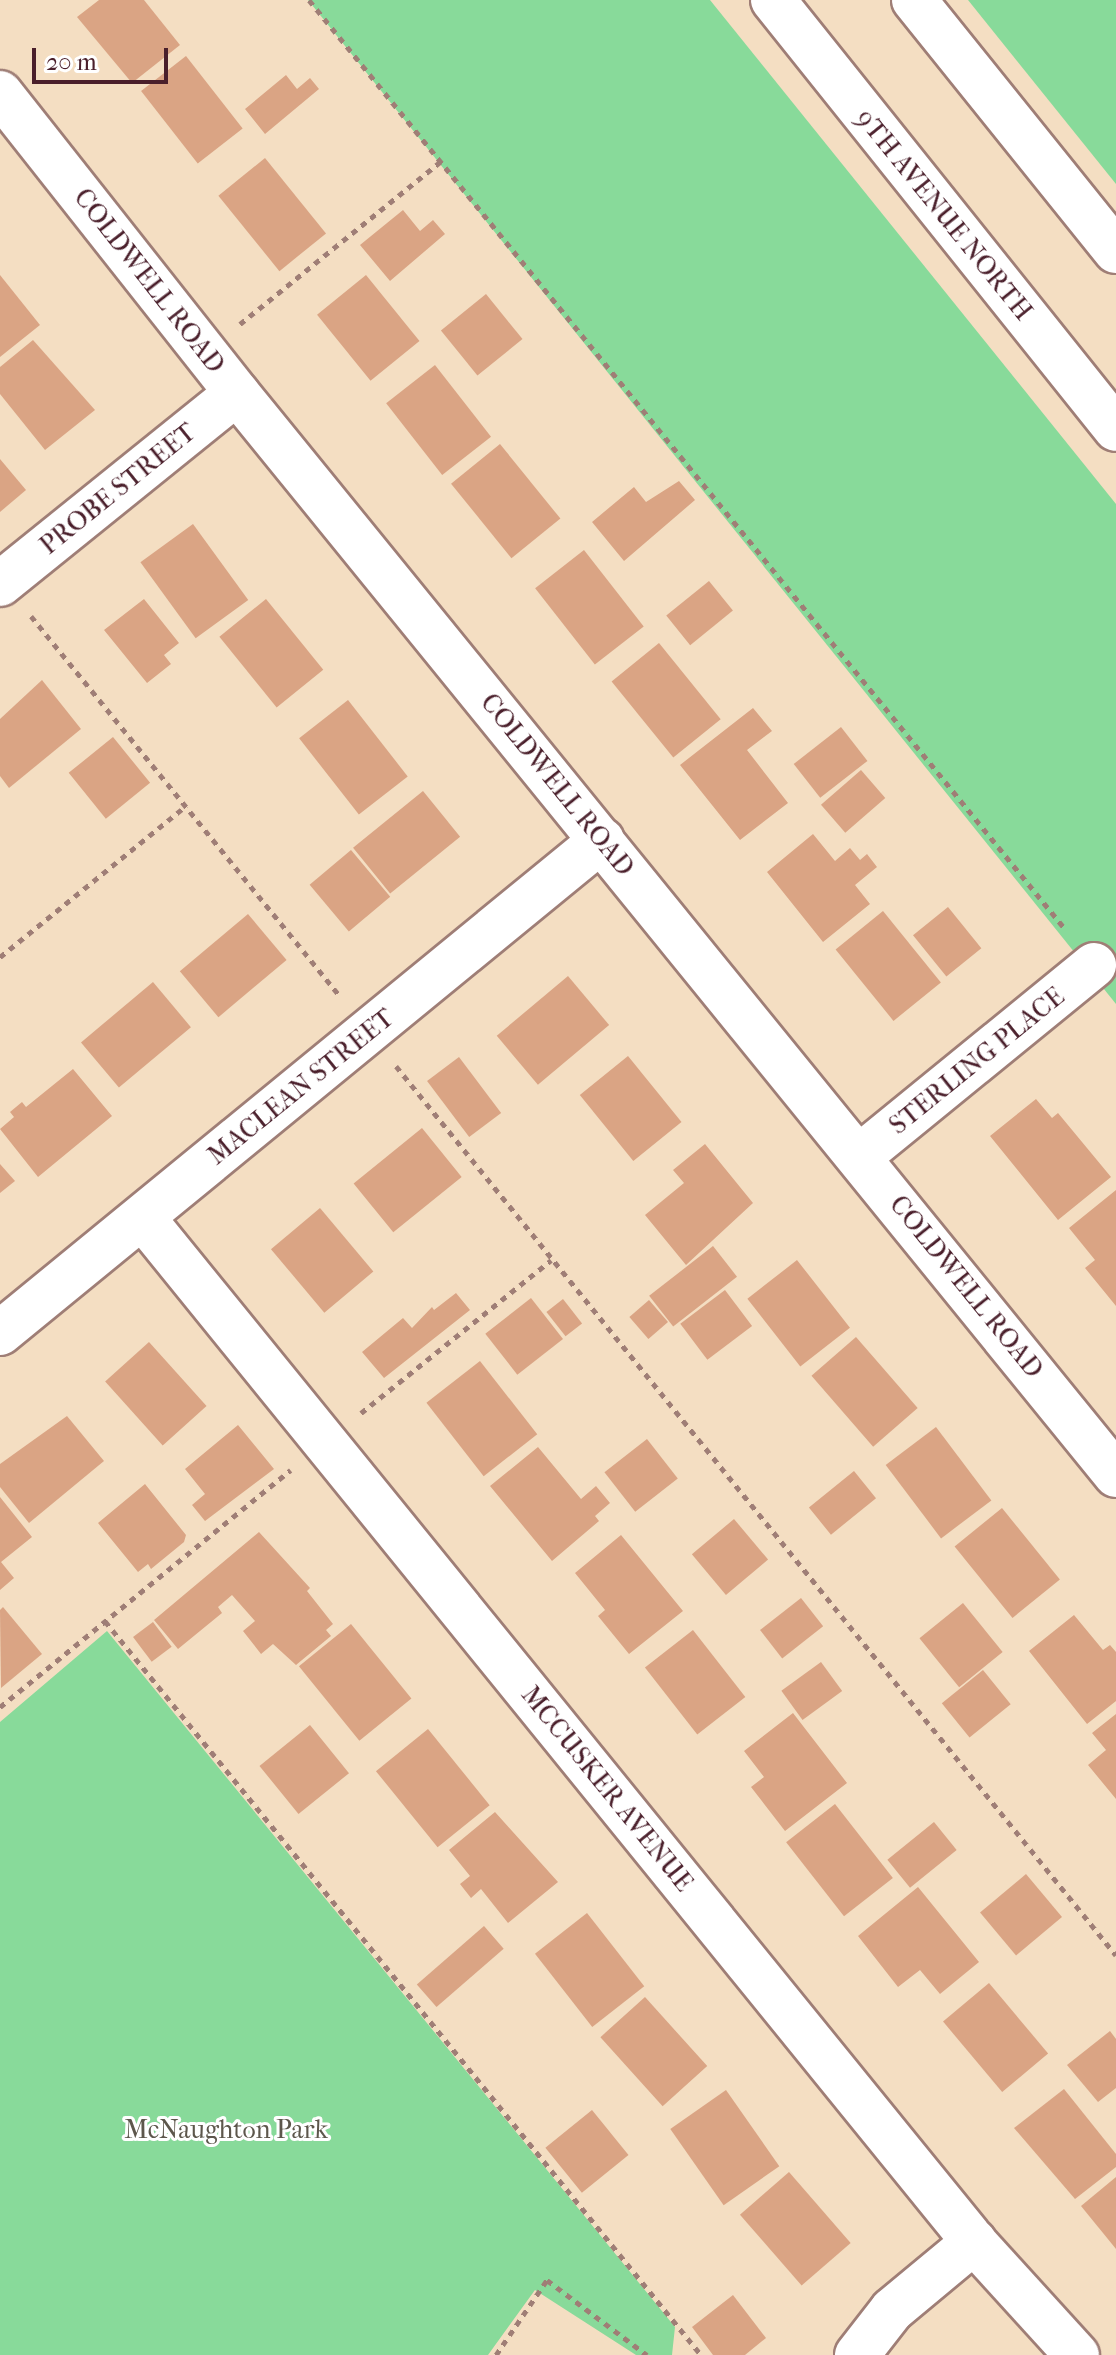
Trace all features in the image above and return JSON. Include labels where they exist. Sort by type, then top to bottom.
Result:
[{"type":"street","name":"9TH AVENUE NORTH","points":[[773,0],[1116,429]]},
{"type":"street","points":[[914,0],[1116,251]]},
{"type":"street","name":"COLDWELL ROAD","points":[[0,93],[237,393],[860,1156],[1116,1475]]},
{"type":"street","name":"PROBE STREET","points":[[2,583],[237,393]]},
{"type":"street","name":"MACLEAN STREET","points":[[0,1333],[602,840]]},
{"type":"street","name":"STERLING PLACE","points":[[860,1156],[1094,965]]},
{"type":"street","name":"MCCUSKER AVENUE","points":[[143,1218],[974,2242],[1077,2355]]},
{"type":"street","points":[[857,2355],[892,2310],[974,2242]]},
{"type":"path","points":[[309,0],[1094,965]]},
{"type":"path","points":[[205,352],[441,161]]},
{"type":"path","points":[[2,583],[1116,1955]]},
{"type":"path","points":[[0,957],[186,806]]},
{"type":"path","points":[[0,1707],[551,1260]]},
{"type":"path","points":[[105,1621],[701,2355]]},
{"type":"path","points":[[496,2355],[547,2280],[647,2355]]},
{"type":"green space","points":[[308,0],[710,0],[1116,504],[1116,1004]]},
{"type":"green space","points":[[968,0],[1116,0],[1116,184]]},
{"type":"green space","name":"McNaughton Park","points":[[107,1631],[675,2327],[672,2355],[636,2355],[535,2290],[488,2355],[0,2355],[0,1722]]},
{"type":"building","points":[[99,0],[144,0],[180,45],[132,83],[77,17]]},
{"type":"building","points":[[186,56],[243,128],[198,164],[141,91]]},
{"type":"building","points":[[286,75],[297,89],[310,78],[319,89],[265,134],[245,109]]},
{"type":"building","points":[[265,158],[326,233],[279,271],[218,196]]},
{"type":"building","points":[[403,210],[420,231],[433,220],[445,234],[390,281],[360,245]]},
{"type":"building","points":[[0,275],[40,325],[0,357]]},
{"type":"building","points":[[366,275],[419,341],[371,381],[317,315]]},
{"type":"building","points":[[486,294],[523,339],[477,376],[441,331]]},
{"type":"building","points":[[33,340],[95,410],[45,450],[0,394],[0,367]]},
{"type":"building","points":[[435,365],[491,437],[442,475],[386,403]]},
{"type":"building","points":[[500,444],[560,519],[511,558],[451,484]]},
{"type":"building","points":[[0,459],[26,490],[0,512]]},
{"type":"building","points":[[679,481],[695,500],[624,561],[592,522],[634,487],[646,502]]},
{"type":"building","points":[[193,524],[248,600],[196,638],[140,562]]},
{"type":"building","points":[[584,550],[644,626],[595,665],[535,588]]},
{"type":"building","points":[[709,581],[733,611],[690,645],[666,616]]},
{"type":"building","points":[[144,599],[179,643],[164,655],[171,664],[147,683],[104,630]]},
{"type":"building","points":[[266,599],[323,670],[277,707],[219,637]]},
{"type":"building","points":[[659,643],[721,719],[673,758],[612,681]]},
{"type":"building","points":[[42,680],[81,729],[9,788],[0,776],[0,719]]},
{"type":"building","points":[[348,700],[408,776],[359,815],[299,738]]},
{"type":"building","points":[[753,708],[772,731],[747,750],[788,803],[740,840],[680,765]]},
{"type":"building","points":[[841,727],[867,761],[820,798],[794,764]]},
{"type":"building","points":[[113,737],[150,783],[106,819],[69,773]]},
{"type":"building","points":[[861,770],[885,798],[845,833],[821,805]]},
{"type":"building","points":[[423,791],[460,837],[390,893],[353,848]]},
{"type":"building","points":[[813,834],[835,861],[850,848],[860,860],[867,854],[877,867],[855,885],[870,904],[823,942],[767,872]]},
{"type":"building","points":[[351,850],[390,897],[349,931],[310,885]]},
{"type":"building","points":[[948,907],[981,948],[946,977],[913,935]]},
{"type":"building","points":[[883,911],[941,982],[893,1021],[836,949]]},
{"type":"building","points":[[248,914],[287,960],[218,1017],[180,971]]},
{"type":"building","points":[[568,976],[609,1025],[538,1085],[497,1036]]},
{"type":"building","points":[[153,982],[191,1027],[119,1088],[81,1042]]},
{"type":"building","points":[[628,1056],[681,1122],[633,1161],[580,1095]]},
{"type":"building","points":[[459,1057],[501,1113],[469,1137],[427,1081]]},
{"type":"building","points":[[73,1069],[112,1116],[38,1177],[0,1129],[14,1117],[10,1112],[22,1102],[26,1107]]},
{"type":"building","points":[[1036,1099],[1052,1118],[1058,1113],[1111,1177],[1058,1220],[990,1136]]},
{"type":"building","points":[[422,1128],[462,1177],[393,1232],[354,1183]]},
{"type":"building","points":[[705,1144],[753,1203],[686,1265],[645,1215],[684,1183],[673,1170]]},
{"type":"building","points":[[0,1164],[15,1181],[0,1193]]},
{"type":"building","points":[[1116,1190],[1116,1306],[1085,1268],[1095,1260],[1069,1228]]},
{"type":"building","points":[[320,1208],[373,1272],[324,1313],[271,1249]]},
{"type":"building","points":[[713,1246],[737,1277],[673,1327],[649,1296]]},
{"type":"building","points":[[797,1260],[850,1328],[800,1367],[747,1299]]},
{"type":"building","points":[[725,1290],[752,1326],[707,1360],[680,1324]]},
{"type":"building","points":[[456,1293],[470,1310],[384,1378],[362,1352],[403,1318],[412,1328],[432,1307],[434,1310]]},
{"type":"building","points":[[531,1298],[563,1339],[517,1375],[485,1334]]},
{"type":"building","points":[[563,1299],[582,1323],[566,1336],[546,1312]]},
{"type":"building","points":[[649,1300],[668,1322],[648,1339],[629,1317]]},
{"type":"building","points":[[856,1337],[918,1408],[873,1447],[811,1376]]},
{"type":"building","points":[[149,1342],[207,1406],[163,1445],[105,1381]]},
{"type":"building","points":[[480,1361],[537,1434],[484,1476],[426,1403]]},
{"type":"building","points":[[67,1416],[104,1461],[29,1523],[0,1487],[0,1464]]},
{"type":"building","points":[[238,1425],[274,1469],[205,1521],[192,1505],[205,1494],[185,1469]]},
{"type":"building","points":[[936,1427],[991,1500],[941,1538],[886,1465]]},
{"type":"building","points":[[647,1439],[678,1478],[635,1512],[604,1472]]},
{"type":"building","points":[[538,1447],[581,1499],[596,1486],[610,1503],[595,1516],[599,1521],[552,1561],[490,1486]]},
{"type":"building","points":[[854,1471],[876,1498],[831,1535],[809,1508]]},
{"type":"building","points":[[145,1484],[186,1535],[184,1542],[151,1569],[148,1564],[138,1572],[98,1523]]},
{"type":"building","points":[[0,1497],[32,1537],[1,1562],[14,1578],[0,1590]]},
{"type":"building","points":[[1002,1508],[1060,1579],[1012,1618],[955,1546]]},
{"type":"building","points":[[734,1519],[768,1560],[726,1595],[692,1554]]},
{"type":"building","points":[[259,1532],[310,1588],[307,1591],[333,1624],[326,1630],[331,1636],[296,1665],[273,1644],[261,1654],[243,1631],[255,1621],[232,1595],[218,1607],[222,1613],[178,1649],[154,1620]]},
{"type":"building","points":[[621,1535],[683,1611],[629,1654],[598,1616],[605,1610],[575,1573]]},
{"type":"building","points":[[801,1598],[823,1626],[782,1658],[760,1630]]},
{"type":"building","points":[[963,1603],[1003,1652],[959,1687],[919,1638]]},
{"type":"building","points":[[3,1607],[42,1654],[1,1688],[0,1610]]},
{"type":"building","points":[[1074,1615],[1103,1650],[1110,1645],[1116,1652],[1116,1701],[1087,1724],[1029,1651]]},
{"type":"building","points":[[153,1622],[172,1647],[152,1662],[133,1637]]},
{"type":"building","points":[[351,1624],[411,1699],[359,1741],[299,1666]]},
{"type":"building","points":[[693,1630],[745,1697],[697,1735],[645,1668]]},
{"type":"building","points":[[821,1662],[842,1691],[803,1720],[781,1691]]},
{"type":"building","points":[[983,1670],[1011,1704],[970,1738],[942,1703]]},
{"type":"building","points":[[793,1713],[847,1783],[785,1831],[751,1787],[764,1777],[744,1751]]},
{"type":"building","points":[[1116,1714],[1116,1799],[1088,1765],[1106,1750],[1092,1733]]},
{"type":"building","points":[[310,1725],[349,1773],[299,1814],[259,1766]]},
{"type":"building","points":[[428,1729],[490,1805],[438,1847],[376,1771]]},
{"type":"building","points":[[835,1804],[893,1878],[844,1916],[786,1842]]},
{"type":"building","points":[[495,1812],[558,1882],[508,1923],[481,1889],[471,1898],[460,1884],[470,1876],[449,1850]]},
{"type":"building","points":[[934,1822],[957,1850],[910,1888],[887,1860]]},
{"type":"building","points":[[1026,1874],[1062,1917],[1016,1955],[980,1913]]},
{"type":"building","points":[[918,1887],[979,1962],[940,1994],[920,1970],[898,1987],[858,1936]]},
{"type":"building","points":[[587,1913],[644,1986],[592,2027],[535,1954]]},
{"type":"building","points":[[484,1926],[504,1949],[437,2007],[417,1984]]},
{"type":"building","points":[[989,1983],[1048,2053],[1002,2092],[943,2022]]},
{"type":"building","points":[[645,1997],[707,2066],[663,2106],[600,2037]]},
{"type":"building","points":[[1110,2031],[1116,2039],[1116,2088],[1098,2102],[1067,2065]]},
{"type":"building","points":[[1064,2089],[1116,2154],[1116,2167],[1075,2199],[1014,2128]]},
{"type":"building","points":[[726,2090],[779,2166],[724,2205],[670,2129]]},
{"type":"building","points":[[592,2110],[629,2155],[582,2193],[545,2148]]},
{"type":"building","points":[[789,2172],[851,2243],[802,2286],[740,2215]]},
{"type":"building","points":[[1116,2177],[1116,2249],[1081,2206]]},
{"type":"building","points":[[733,2295],[766,2338],[745,2355],[713,2355],[692,2327]]}]
